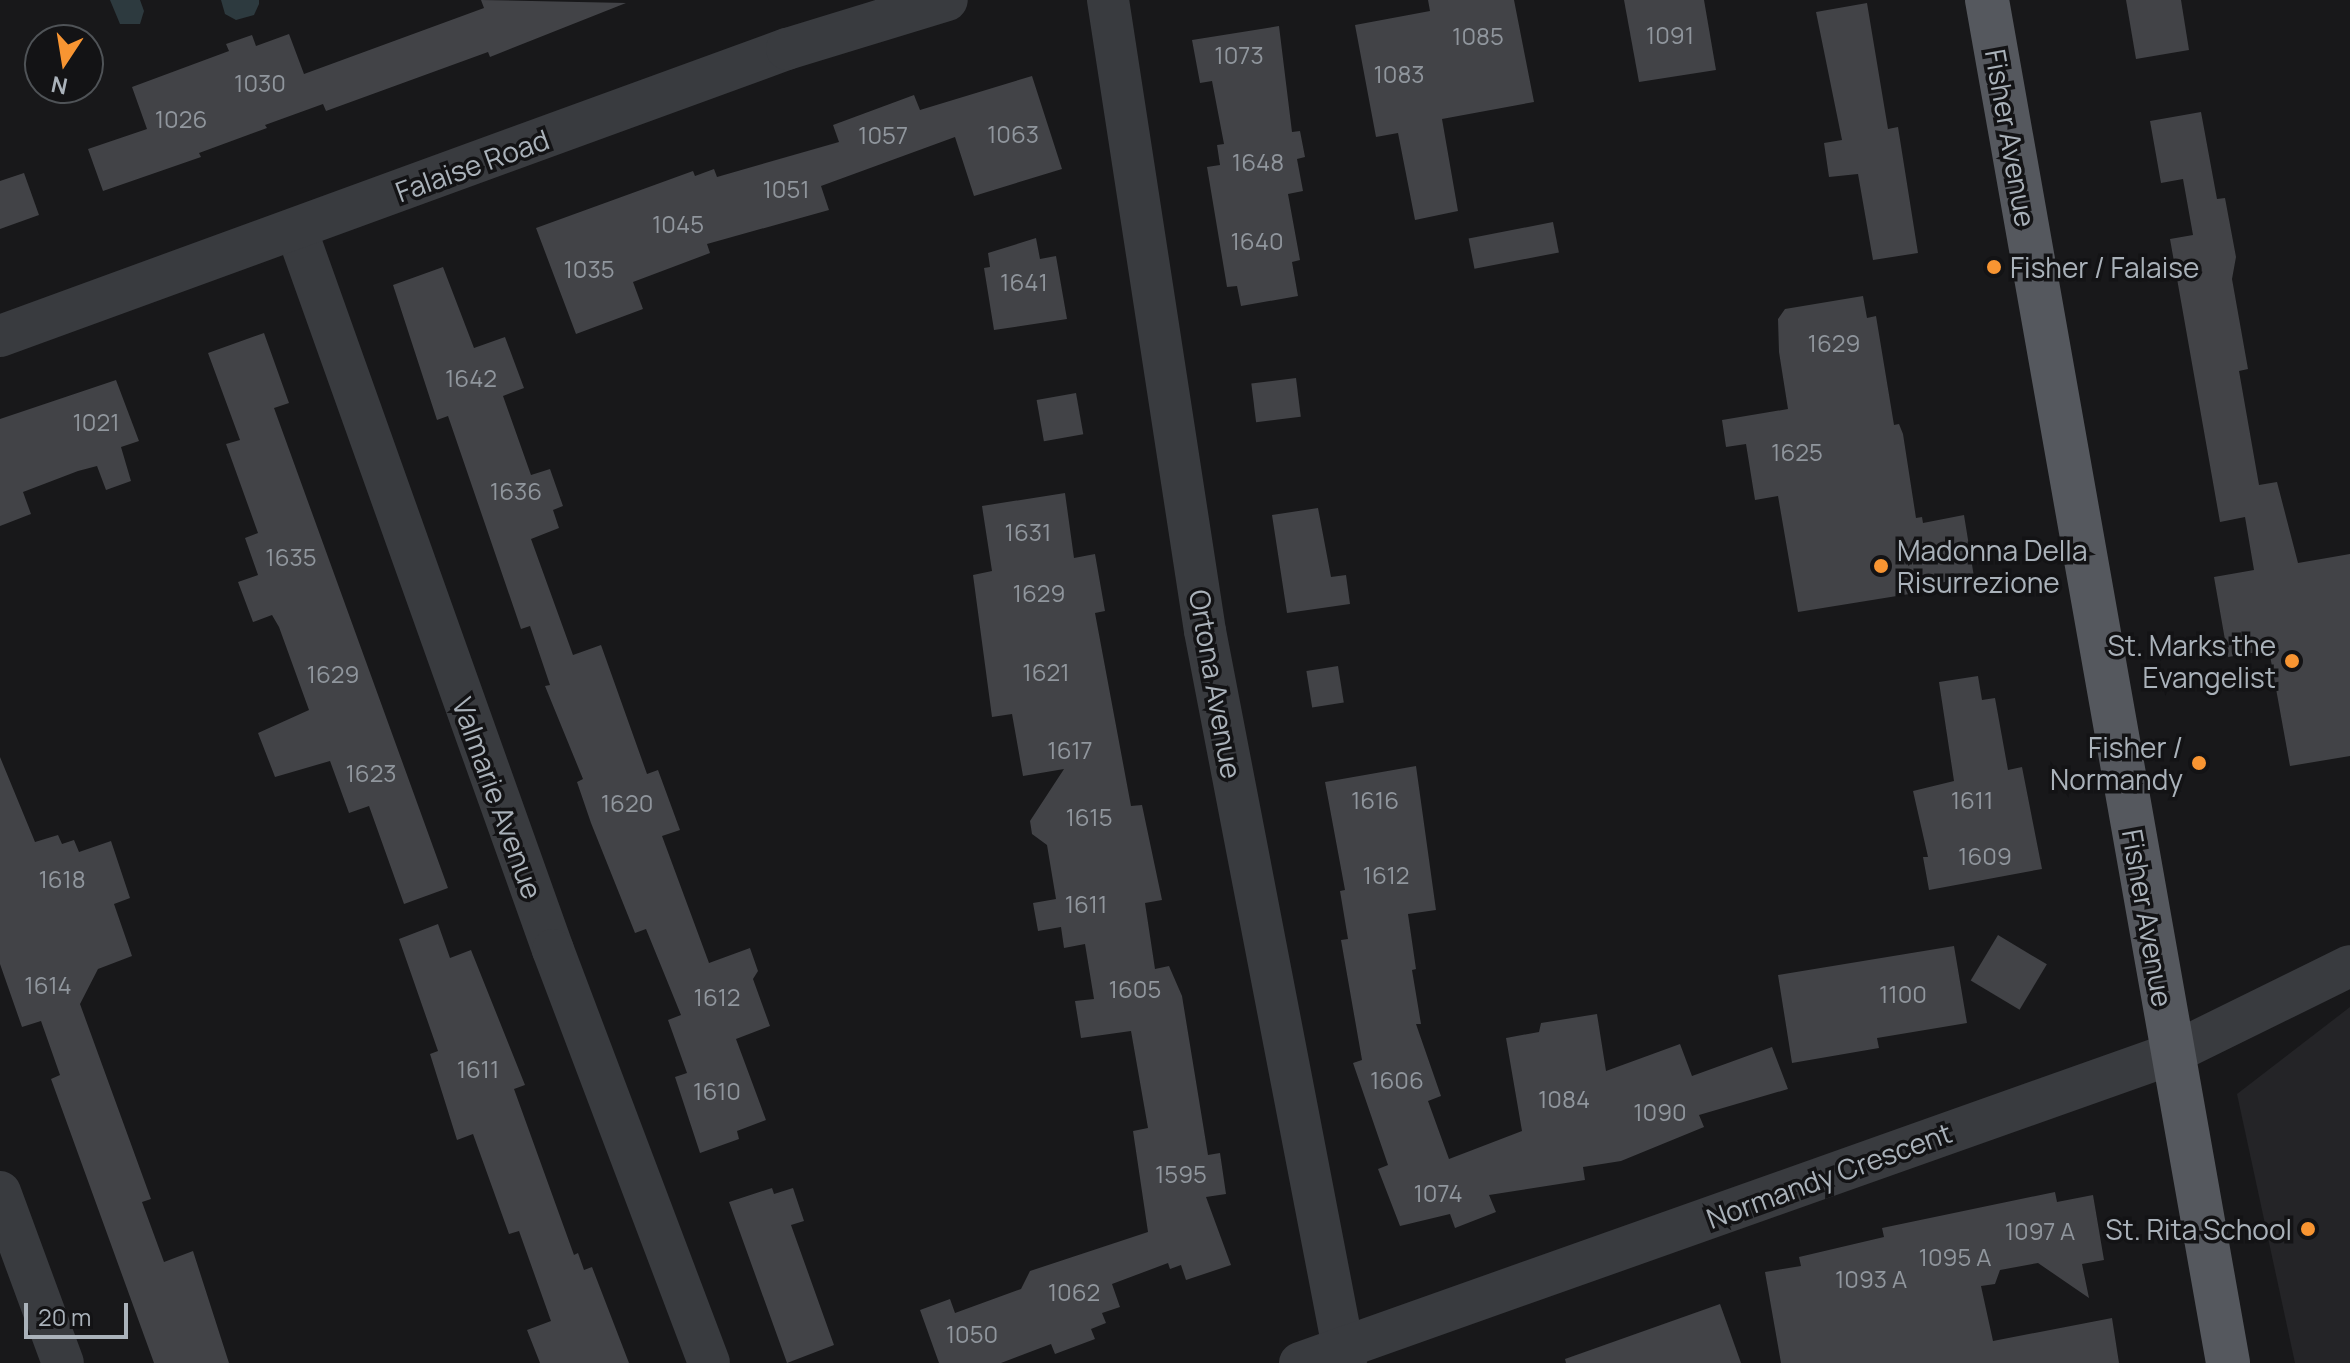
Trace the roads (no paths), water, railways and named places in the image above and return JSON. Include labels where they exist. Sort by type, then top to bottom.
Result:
[{"type":"main road","name":"Fisher Avenue","points":[[1987,0],[2228,1363]]},
{"type":"street","name":"Falaise Road","points":[[0,336],[787,49],[947,0]]},
{"type":"street","name":"Ortona Avenue","points":[[1108,0],[1205,631],[1344,1356]]},
{"type":"street","name":"Valmarie Avenue","points":[[296,229],[543,921],[709,1363]]},
{"type":"street","name":"Normandy Crescent","points":[[1300,1363],[1344,1356],[2171,1054],[2350,966]]},
{"type":"street","points":[[0,1192],[63,1363]]},
{"type":"place","name":"Fisher / Falaise","points":[[1994,267]]},
{"type":"place","name":"Madonna Della Risurrezione","points":[[1881,566]]},
{"type":"place","name":"St. Marks the Evangelist","points":[[2292,661]]},
{"type":"place","name":"Fisher / Normandy","points":[[2199,763]]},
{"type":"place","name":"St. Rita School","points":[[2308,1229]]}]
